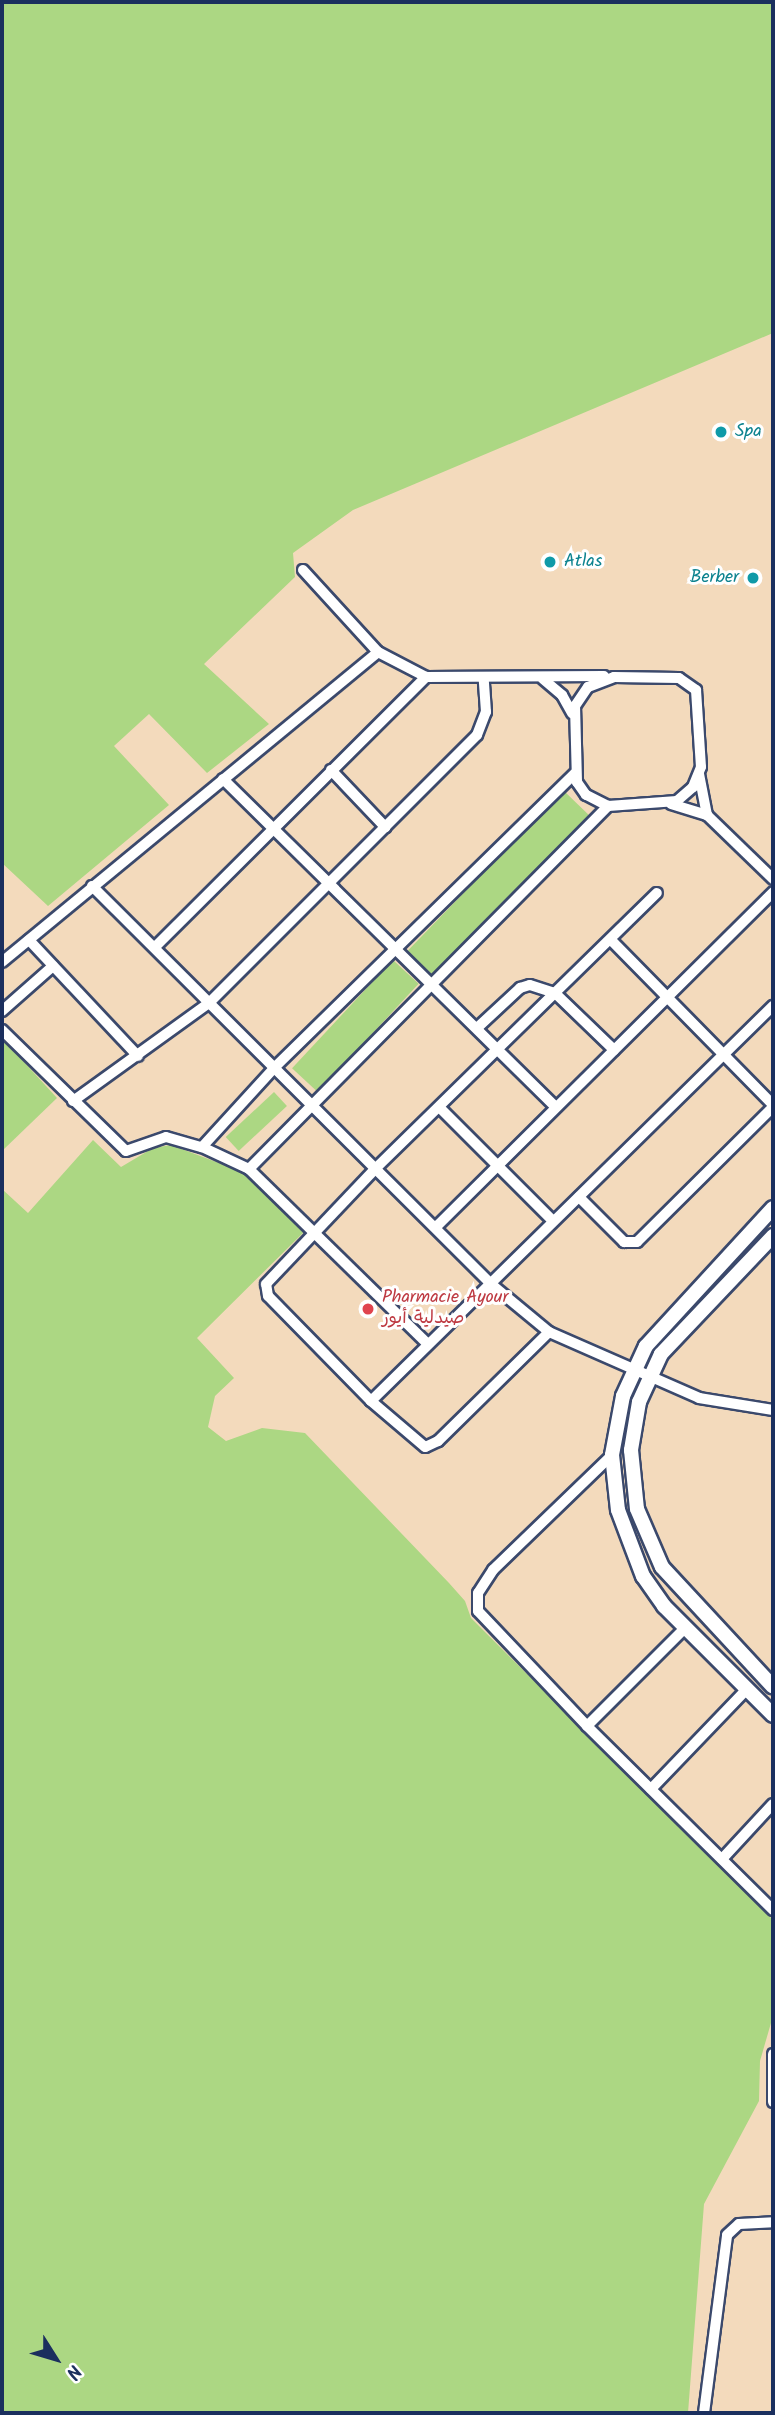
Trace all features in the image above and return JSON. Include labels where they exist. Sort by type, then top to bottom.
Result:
[{"type":"street","points":[[303,570],[379,652],[426,677],[484,680],[679,678],[693,686],[699,700],[699,774],[707,815]]},
{"type":"street","points":[[2,962],[379,652]]},
{"type":"street","points":[[155,947],[272,827],[426,677]]},
{"type":"street","points":[[572,713],[588,687],[614,677]]},
{"type":"street","points":[[543,679],[562,695],[572,713],[574,774],[586,795],[608,806],[670,804],[707,815],[773,879]]},
{"type":"street","points":[[73,1101],[209,1003],[477,736],[486,712],[484,680]]},
{"type":"street","points":[[331,770],[385,827]]},
{"type":"street","points":[[202,1147],[275,1067],[574,774]]},
{"type":"street","points":[[670,804],[689,792],[699,774]]},
{"type":"street","points":[[223,779],[556,1107]]},
{"type":"street","points":[[249,1169],[608,806]]},
{"type":"street","points":[[92,886],[491,1284],[549,1332],[650,1378],[723,1405],[773,1410]]},
{"type":"street","points":[[436,1227],[773,892]]},
{"type":"street","points":[[549,1332],[431,1446],[419,1445],[371,1401],[265,1291],[271,1278],[376,1168],[657,893]]},
{"type":"street","points":[[29,940],[138,1056]]},
{"type":"street","points":[[579,1196],[624,1242],[637,1242],[773,1106],[611,940]]},
{"type":"street","points":[[2,1011],[53,966]]},
{"type":"street","points":[[477,1028],[520,989],[530,985],[555,993],[614,1050]]},
{"type":"street","points":[[371,1401],[723,1052],[773,1006]]},
{"type":"street","points":[[2,1030],[126,1152],[166,1137],[202,1147],[249,1169],[316,1231],[428,1344]]},
{"type":"street","points":[[440,1108],[553,1221]]},
{"type":"street","points":[[773,1208],[661,1327],[634,1371],[615,1427],[612,1455],[625,1538],[643,1576],[685,1628],[773,1715]]},
{"type":"street","points":[[773,1236],[691,1318],[662,1354],[639,1402],[631,1450],[643,1528],[676,1587],[773,1687]]},
{"type":"street","points":[[612,1455],[516,1544],[487,1577],[477,1601],[484,1620],[773,1910]]},
{"type":"street","points":[[587,1726],[685,1628]]},
{"type":"street","points":[[651,1789],[747,1689]]},
{"type":"street","points":[[722,1859],[773,1804]]},
{"type":"street","points":[[773,2054],[773,2102]]},
{"type":"street","points":[[704,2413],[727,2235],[739,2224],[773,2222]]},
{"type":"green space","points":[[2,2],[773,2],[773,333],[353,510],[293,553],[295,577],[204,664],[269,724],[207,773],[149,714],[114,746],[169,805],[48,906],[2,863]]},
{"type":"green space","points":[[563,790],[590,816],[433,978],[406,953]]},
{"type":"green space","points":[[393,960],[419,984],[318,1092],[292,1068]]},
{"type":"green space","points":[[2,1038],[57,1098],[2,1151]]},
{"type":"green space","points":[[274,1092],[287,1106],[239,1151],[226,1137]]},
{"type":"green space","points":[[93,1140],[121,1167],[153,1148],[171,1145],[251,1175],[304,1232],[197,1338],[234,1378],[215,1396],[208,1427],[226,1441],[262,1428],[305,1433],[449,1583],[465,1601],[471,1618],[773,1920],[773,2016],[760,2061],[759,2101],[704,2204],[688,2413],[2,2413],[2,1189],[28,1213]]},
{"type":"place","name":"Spa","points":[[721,432]]},
{"type":"place","name":"Atlas","points":[[550,562]]},
{"type":"place","name":"Berber","points":[[753,578]]},
{"type":"place","name":"Pharmacie Ayour صيدلية أيور","points":[[368,1309]]}]
